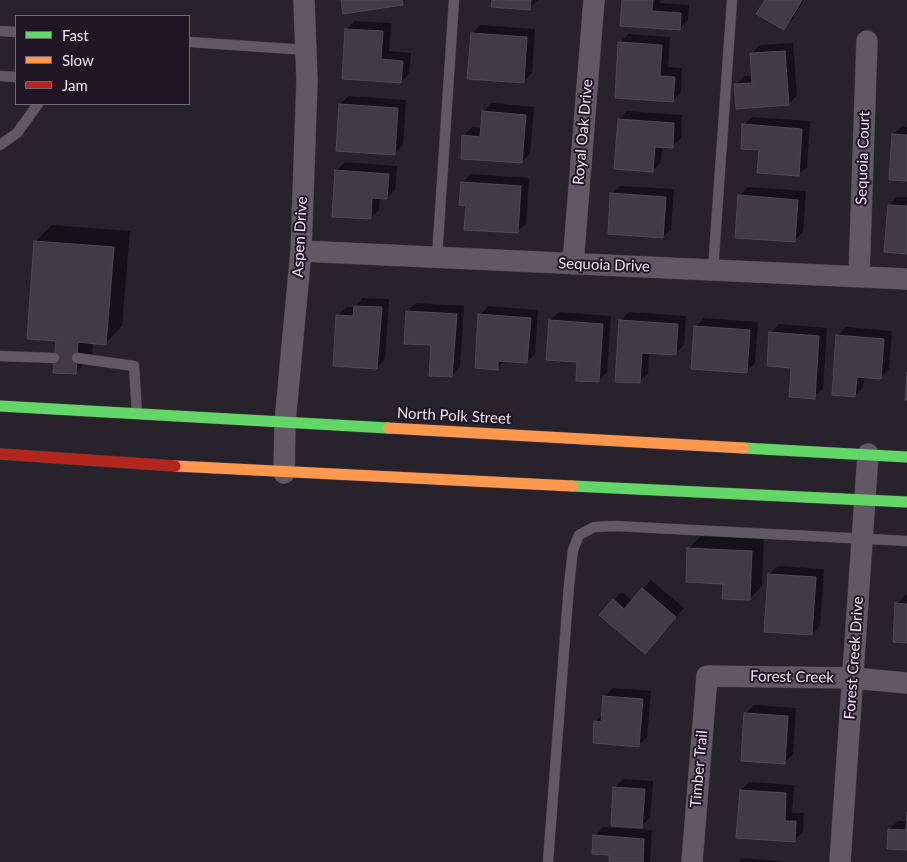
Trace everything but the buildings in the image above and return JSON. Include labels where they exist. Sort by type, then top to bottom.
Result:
[{"type":"main road","name":"North Polk Street","points":[[0,406],[907,457]]},
{"type":"main road","points":[[0,454],[284,473],[907,502]]},
{"type":"street","name":"Aspen Drive","points":[[284,473],[285,422],[301,250],[307,81],[304,0]]},
{"type":"street","name":"Royal Oak Drive","points":[[573,264],[594,0]]},
{"type":"street","name":"Sequoia Court","points":[[859,276],[867,41]]},
{"type":"street","name":"Sequoia Drive","points":[[301,250],[907,279]]},
{"type":"street","name":"Forest Creek Drive","points":[[840,862],[868,454]]},
{"type":"street","name":"Forest Creek","points":[[707,676],[853,678],[907,683]]},
{"type":"street","name":"Timber Trail","points":[[692,862],[707,676]]},
{"type":"lane","points":[[437,257],[454,0]]},
{"type":"lane","points":[[713,270],[732,0]]},
{"type":"lane","points":[[0,31],[15,32]]},
{"type":"lane","points":[[190,42],[306,50]]},
{"type":"lane","points":[[0,76],[15,77]]},
{"type":"lane","points":[[0,145],[17,133],[37,105]]},
{"type":"lane","points":[[0,356],[54,358]]},
{"type":"lane","points":[[77,358],[134,366],[137,414]]},
{"type":"lane","points":[[548,862],[569,585],[573,550],[579,536],[594,527],[615,526],[907,541]]},
{"type":"traffic: fast","points":[[0,406],[388,428]]},
{"type":"traffic: fast","points":[[743,448],[907,457]]},
{"type":"traffic: fast","points":[[572,486],[907,502]]},
{"type":"traffic: slow","points":[[388,428],[743,448]]},
{"type":"traffic: slow","points":[[175,466],[572,486]]},
{"type":"traffic: jam","points":[[0,454],[175,466]]}]
